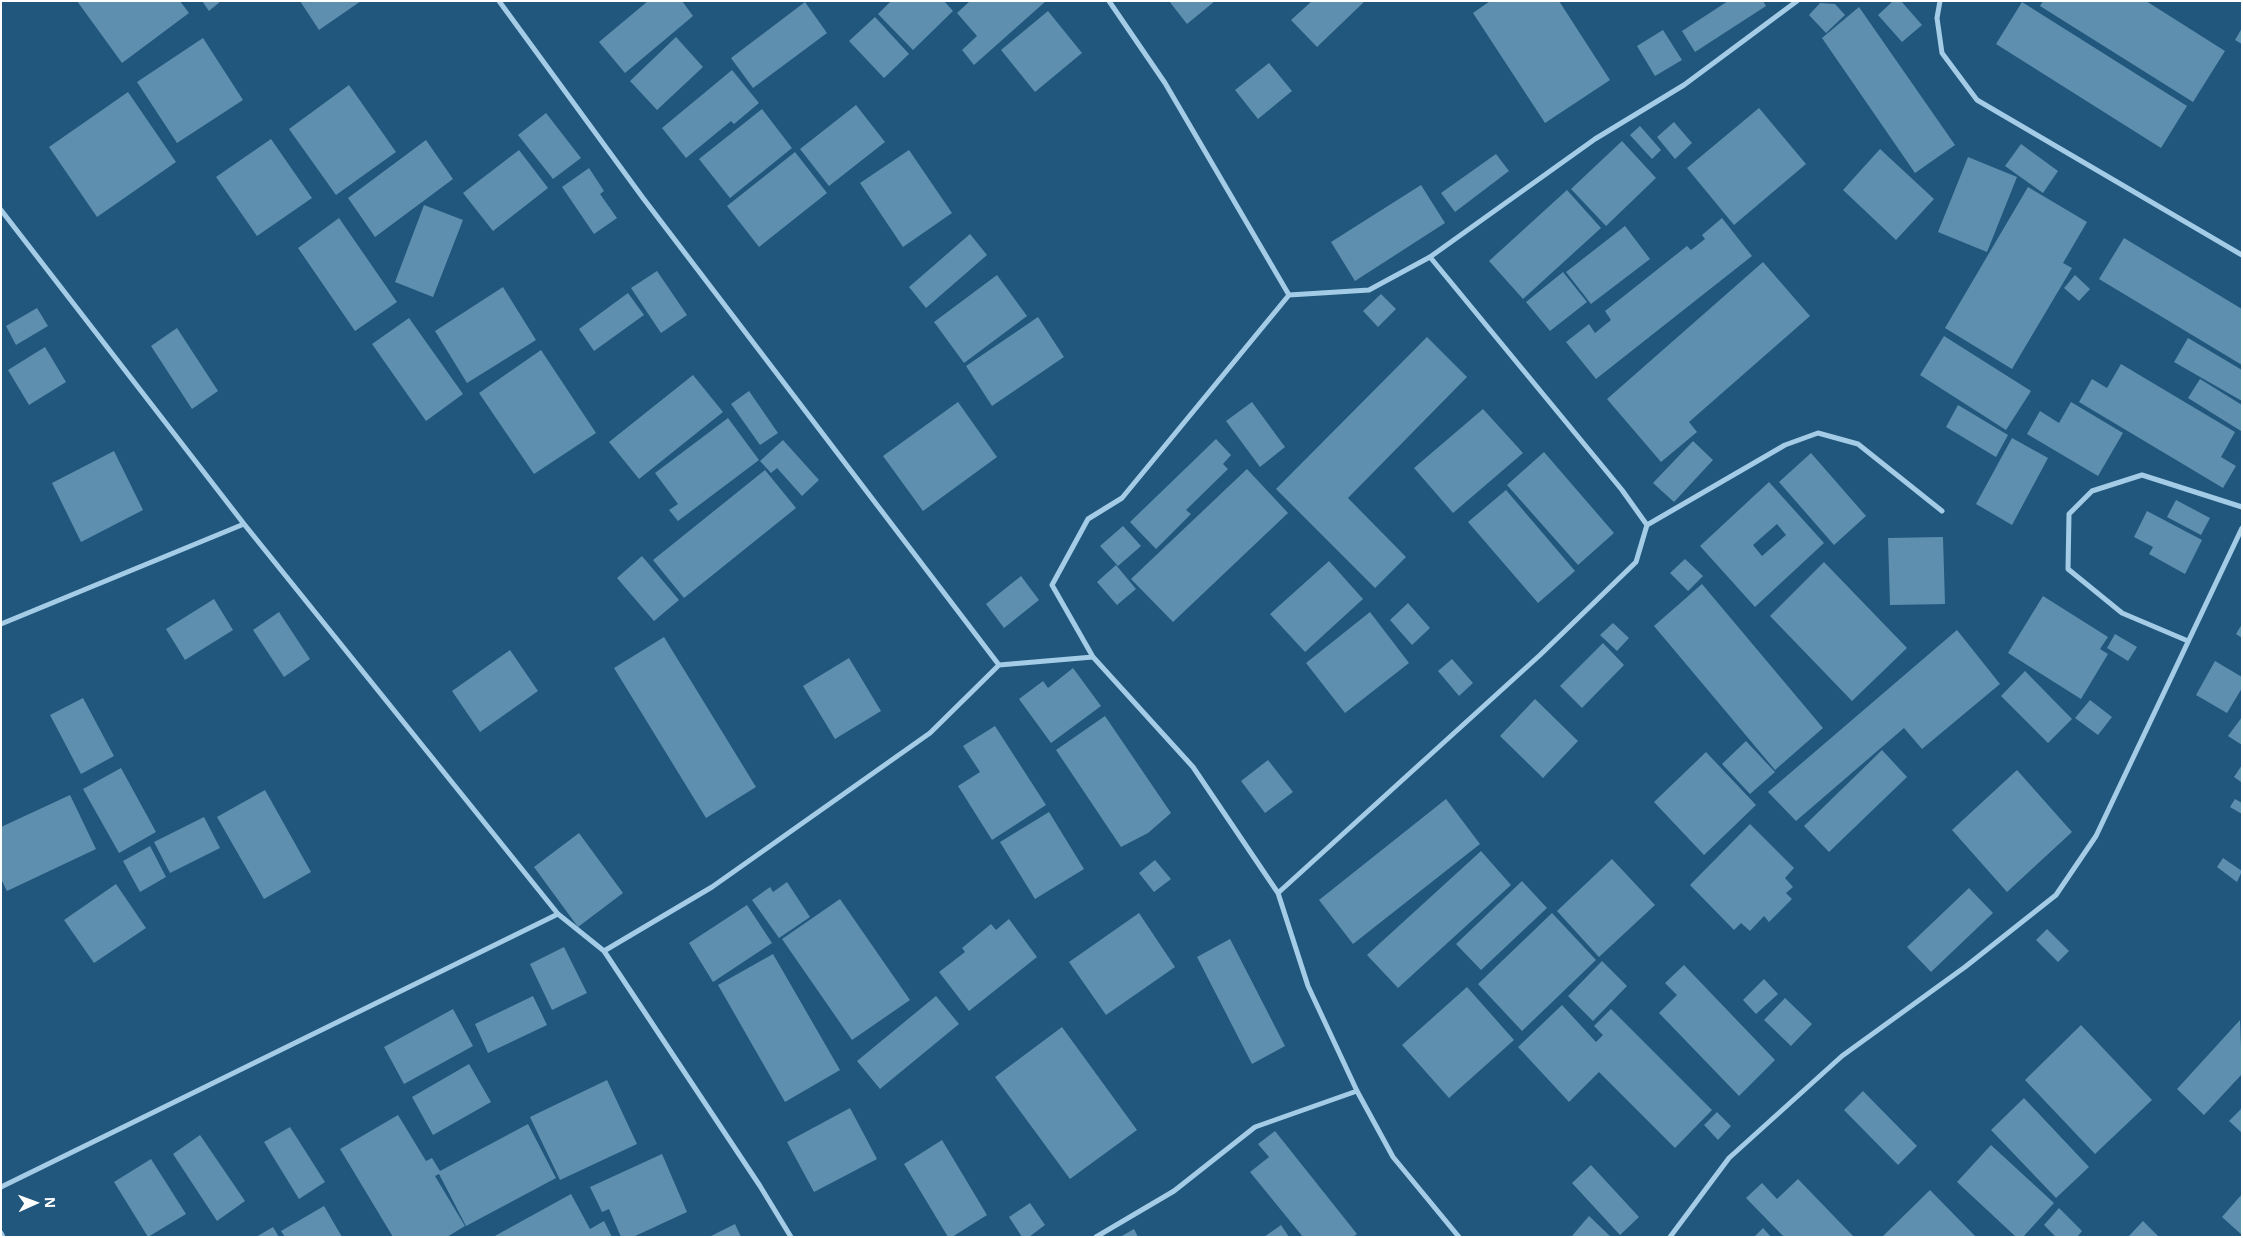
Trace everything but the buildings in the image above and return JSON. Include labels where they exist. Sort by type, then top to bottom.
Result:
[{"type":"street","points":[[499,1],[642,198],[999,664]]},
{"type":"street","points":[[1109,1],[1165,83],[1290,295]]},
{"type":"street","points":[[1460,1237],[1393,1157],[1357,1091],[1308,986],[1278,893],[1193,767],[1093,657],[1052,585],[1088,519],[1122,498],[1290,295],[1369,290],[1430,257],[1595,139],[1684,85],[1797,1]]},
{"type":"street","points":[[1940,1],[1937,18],[1942,53],[1977,100],[2242,255]]},
{"type":"street","points":[[1,210],[244,524],[558,914],[604,951],[760,1186],[791,1237]]},
{"type":"street","points":[[1430,257],[1622,490],[1647,525]]},
{"type":"street","points":[[1278,893],[1540,655],[1636,562],[1647,525],[1785,444],[1818,433],[1858,444],[1942,511]]},
{"type":"street","points":[[2188,641],[2122,613],[2068,569],[2069,514],[2092,491],[2142,475],[2242,508]]},
{"type":"street","points":[[1,624],[244,524]]},
{"type":"street","points":[[1670,1237],[1729,1158],[1842,1056],[1965,967],[2056,895],[2096,836],[2242,528]]},
{"type":"street","points":[[604,951],[712,887],[930,733],[999,664],[1093,657]]},
{"type":"street","points":[[1,1187],[558,914]]},
{"type":"street","points":[[1096,1237],[1174,1191],[1255,1127],[1357,1091]]},
{"type":"street","points":[[1,1233],[3,1237]]}]
